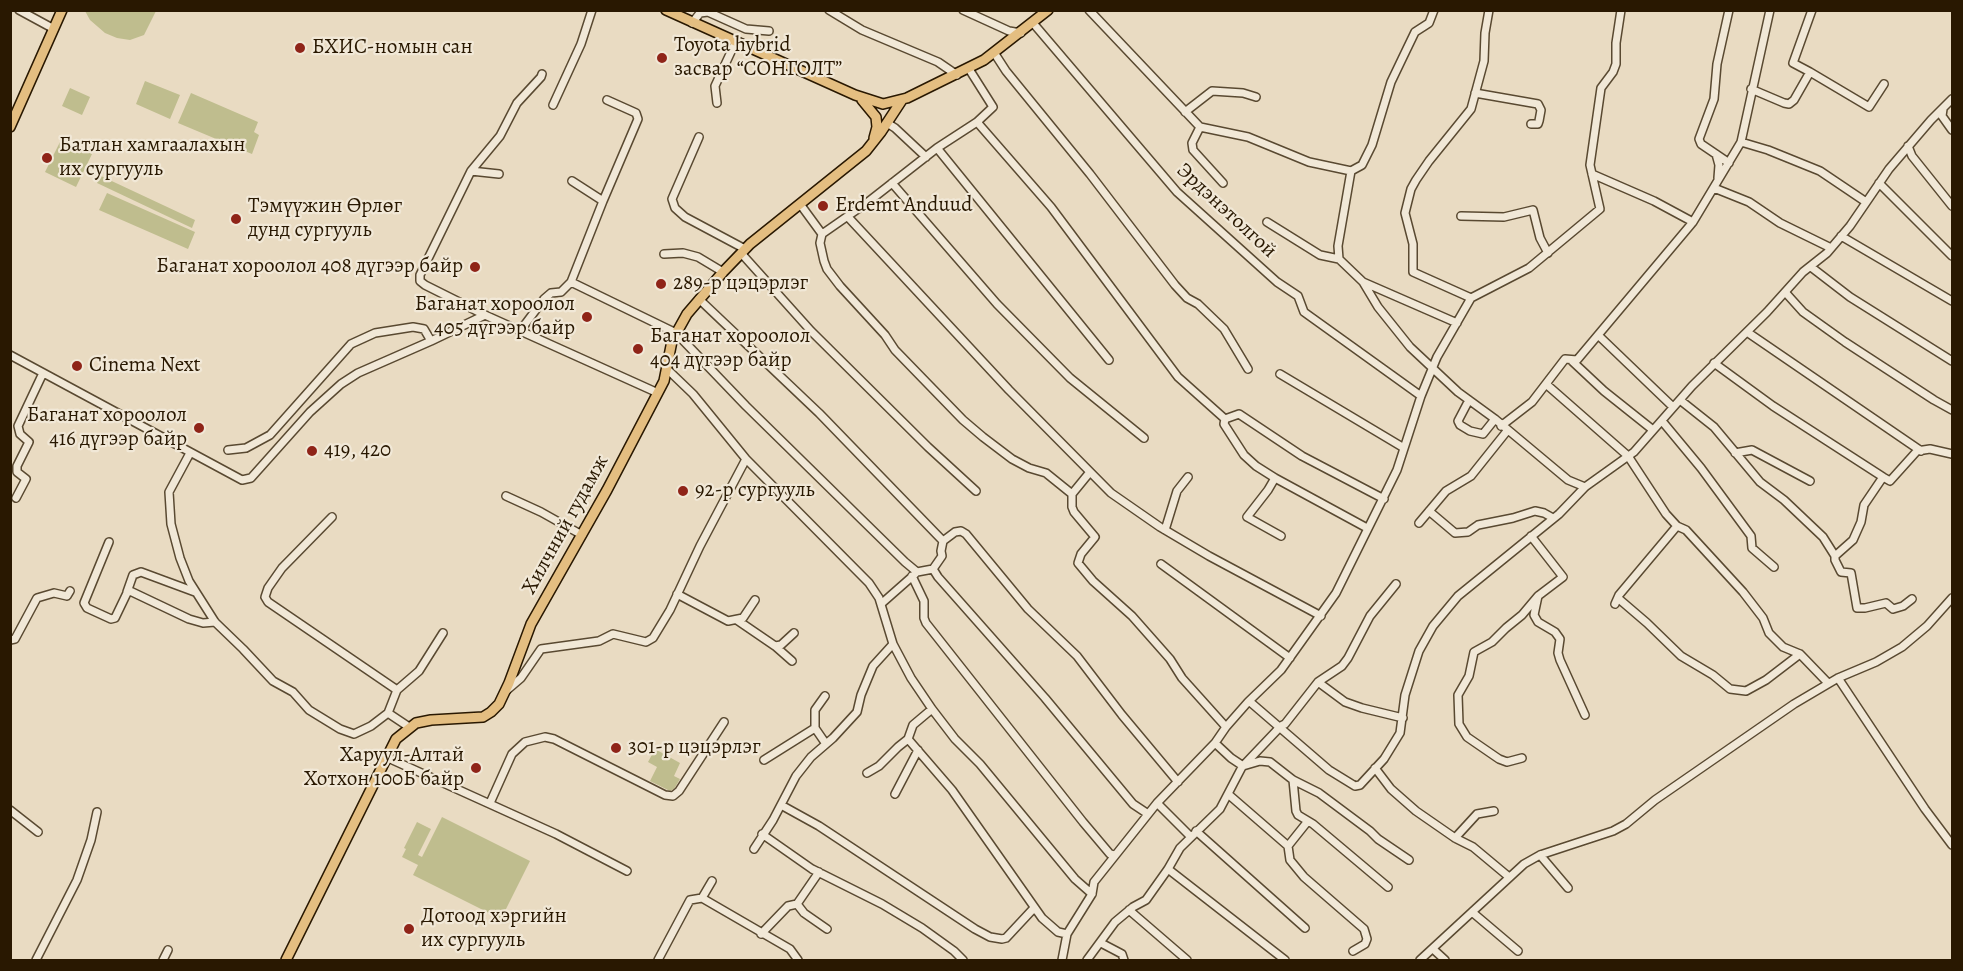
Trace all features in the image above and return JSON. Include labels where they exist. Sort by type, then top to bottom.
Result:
[{"type":"main road","points":[[10,127],[62,10]]},
{"type":"main road","points":[[666,10],[855,95],[883,104],[902,100],[969,69],[995,54],[1048,10]]},
{"type":"main road","points":[[855,95],[874,113],[877,127],[872,144]]},
{"type":"main road","name":"Хилчний гудамж","points":[[409,727],[427,720],[483,717],[495,709],[506,691],[531,624],[582,535],[664,381],[668,355],[676,333],[699,299],[743,251],[872,144],[902,100]]},
{"type":"main road","points":[[874,113],[883,104]]},
{"type":"main road","points":[[286,960],[386,757],[396,739],[409,727]]},
{"type":"street","points":[[19,10],[54,29]]},
{"type":"street","points":[[553,105],[581,44],[592,10]]},
{"type":"street","points":[[829,10],[862,30],[939,62],[957,75]]},
{"type":"street","points":[[963,10],[1009,31],[1021,33]]},
{"type":"street","points":[[1089,10],[1200,128],[1248,137],[1309,162],[1351,171],[1362,165],[1372,145],[1391,81],[1415,32],[1430,22],[1434,10]]},
{"type":"street","points":[[1471,298],[1413,272],[1413,244],[1405,213],[1411,189],[1429,161],[1471,109],[1484,62],[1489,10]]},
{"type":"street","points":[[1062,960],[1067,934],[1092,894],[1094,882],[1157,803],[1215,743],[1226,727],[1290,658],[1336,593],[1397,470],[1421,396],[1437,357],[1471,298],[1529,268],[1600,209],[1590,165],[1601,88],[1609,79],[1616,64],[1616,36],[1621,10]]},
{"type":"street","points":[[1729,10],[1716,64],[1714,99],[1699,139],[1701,144],[1729,163]]},
{"type":"street","points":[[1572,361],[1577,360],[1693,222],[1741,142],[1770,10]]},
{"type":"street","points":[[1812,10],[1793,63],[1869,107],[1884,84]]},
{"type":"street","points":[[692,23],[700,13],[708,12],[746,29],[769,31]]},
{"type":"street","name":"Эрдэнэтолгой","points":[[1033,23],[1176,192],[1277,282],[1298,296],[1304,312],[1421,396]]},
{"type":"street","points":[[717,103],[715,86],[736,41]]},
{"type":"street","points":[[995,54],[1175,285],[1186,298],[1198,304],[1224,329],[1248,369]]},
{"type":"street","points":[[969,69],[993,107],[978,122],[937,148],[848,217],[822,234],[820,243],[827,269],[909,366],[982,437],[1023,465],[1046,473],[1072,494],[1074,512],[1095,537],[1081,554],[1078,563],[1093,581],[1132,616],[1226,727]]},
{"type":"street","points":[[1751,89],[1789,104],[1794,100],[1810,72]]},
{"type":"street","points":[[542,74],[517,104],[500,136],[471,171],[440,230],[420,275],[420,281],[484,315],[658,393]]},
{"type":"street","points":[[1185,112],[1212,91],[1243,93],[1256,97]]},
{"type":"street","points":[[1475,93],[1538,104],[1541,111],[1538,124],[1531,124]]},
{"type":"street","points":[[1249,701],[1281,726],[1321,763],[1355,786],[1360,785],[1384,759],[1400,733],[1405,695],[1416,662],[1433,626],[1458,596],[1553,518],[1585,487],[1629,456],[1714,363],[1747,332],[1803,272],[1842,236],[1908,146],[1953,99]]},
{"type":"street","points":[[520,331],[544,299],[551,293],[561,292],[571,282],[638,119],[636,113],[607,100]]},
{"type":"street","points":[[1942,109],[1942,116],[1953,130]]},
{"type":"street","points":[[978,122],[1051,207],[1178,377],[1225,419]]},
{"type":"street","points":[[887,123],[926,157]]},
{"type":"street","points":[[1200,128],[1192,143],[1193,150],[1223,183]]},
{"type":"street","points":[[699,137],[672,199],[675,208],[685,217],[743,251],[818,338],[976,491]]},
{"type":"street","points":[[1741,142],[1820,171],[1866,202]]},
{"type":"street","points":[[1908,146],[1912,156],[1953,206]]},
{"type":"street","points":[[937,148],[1109,360]]},
{"type":"street","points":[[1715,152],[1719,165],[1716,184]]},
{"type":"street","points":[[471,171],[500,174]]},
{"type":"street","points":[[1340,259],[1338,246],[1351,171]]},
{"type":"street","points":[[1592,174],[1654,201],[1693,222]]},
{"type":"street","points":[[572,181],[603,201]]},
{"type":"street","points":[[892,183],[997,304],[1070,378],[1144,438]]},
{"type":"street","points":[[1879,183],[1953,256]]},
{"type":"street","points":[[1716,184],[1749,202],[1780,223],[1831,248]]},
{"type":"street","points":[[800,204],[822,234]]},
{"type":"street","points":[[1461,216],[1504,217],[1533,210],[1540,238],[1548,253]]},
{"type":"street","points":[[848,217],[1009,390],[1111,494],[1165,530],[1233,570],[1321,616]]},
{"type":"street","points":[[1267,222],[1320,255],[1340,259],[1363,282],[1377,307],[1410,347],[1468,400],[1504,429],[1568,480],[1585,487]]},
{"type":"street","points":[[1842,236],[1953,301]]},
{"type":"street","points":[[664,254],[698,257],[723,272]]},
{"type":"street","points":[[1810,267],[1850,297],[1953,361]]},
{"type":"street","points":[[571,282],[676,333],[914,574],[924,602],[926,623],[1072,810],[1108,852],[1115,855]]},
{"type":"street","points":[[1363,282],[1457,322]]},
{"type":"street","points":[[1785,292],[1803,312],[1845,342],[1953,410]]},
{"type":"street","points":[[699,299],[819,413],[943,541]]},
{"type":"street","points":[[10,355],[238,479],[248,480],[310,412],[345,381],[484,315]]},
{"type":"street","points":[[228,450],[246,448],[270,435],[351,344],[375,333],[420,326],[424,328],[431,342]]},
{"type":"street","points":[[1747,332],[1921,451]]},
{"type":"street","points":[[1598,335],[1673,407]]},
{"type":"street","points":[[1419,524],[1446,491],[1471,476],[1504,429],[1532,402],[1565,359],[1572,361],[1653,430]]},
{"type":"street","points":[[1714,363],[1773,406],[1890,481],[1917,452],[1930,449],[1953,454]]},
{"type":"street","points":[[667,369],[693,394],[746,459],[875,591],[893,644],[911,678],[932,709],[1075,879],[1092,894]]},
{"type":"street","points":[[16,498],[26,479],[18,474],[17,465],[29,442],[20,434],[18,426],[43,373]]},
{"type":"street","points":[[1280,374],[1404,448]]},
{"type":"street","points":[[1546,384],[1629,456],[1666,514],[1677,526],[1686,530],[1743,592],[1763,618],[1774,639],[1783,647],[1800,654],[1828,683]]},
{"type":"street","points":[[304,396],[310,412]]},
{"type":"street","points":[[1468,400],[1458,421],[1460,425],[1470,431],[1483,434],[1494,419]]},
{"type":"street","points":[[1680,400],[1714,427],[1760,482],[1784,500],[1823,537],[1835,556],[1841,572],[1851,573],[1857,608],[1863,609],[1886,603],[1893,609],[1903,606],[1912,599]]},
{"type":"street","points":[[1225,419],[1239,414],[1302,456],[1384,499]]},
{"type":"street","points":[[1225,419],[1224,424],[1239,449],[1256,466],[1367,528]]},
{"type":"street","points":[[1662,421],[1701,468],[1751,536],[1752,548],[1774,567]]},
{"type":"street","points":[[1735,453],[1752,450],[1810,481]]},
{"type":"street","points":[[190,453],[169,492],[171,524],[180,558],[195,592],[215,622],[267,676],[293,692],[309,710],[340,729],[354,734],[371,726],[388,712],[397,690],[419,671],[442,633]]},
{"type":"street","points":[[506,691],[520,678],[541,649],[599,641],[614,634],[646,642],[651,641],[746,459]]},
{"type":"street","points":[[1072,494],[1090,472]]},
{"type":"street","points":[[1165,530],[1177,491],[1188,477]]},
{"type":"street","points":[[1835,556],[1853,540],[1861,524],[1864,505],[1883,477]]},
{"type":"street","points":[[1275,478],[1247,517],[1281,536]]},
{"type":"street","points":[[506,496],[582,535]]},
{"type":"street","points":[[1429,511],[1455,533],[1468,532],[1485,522],[1513,518],[1535,511],[1553,518]]},
{"type":"street","points":[[332,517],[282,568],[268,588],[265,597],[268,602],[397,690]]},
{"type":"street","points":[[1677,526],[1619,595],[1617,602],[1647,623],[1681,656],[1713,675],[1730,689],[1746,691],[1766,680],[1800,654]]},
{"type":"street","points":[[881,604],[914,574],[933,569],[942,556],[943,541],[955,532],[961,531],[966,534],[1028,609],[1077,656],[1178,782]]},
{"type":"street","points":[[1522,758],[1507,762],[1498,759],[1467,737],[1459,724],[1458,695],[1469,676],[1474,652],[1492,642],[1522,615],[1538,596],[1563,577],[1531,536]]},
{"type":"street","points":[[109,542],[84,603],[87,608],[111,619],[115,618],[133,575],[141,572],[195,592]]},
{"type":"street","points":[[1161,564],[1290,658]]},
{"type":"street","points":[[933,569],[1133,804],[1148,814]]},
{"type":"street","points":[[1087,960],[1115,922],[1146,900],[1180,848],[1220,809],[1243,766],[1285,724],[1318,682],[1342,666],[1370,616],[1396,584]]},
{"type":"street","points":[[10,640],[15,639],[38,598],[54,592],[67,596],[70,591]]},
{"type":"street","points":[[127,593],[130,591],[189,620],[202,623],[215,622]]},
{"type":"street","points":[[677,594],[728,621],[743,618],[755,600]]},
{"type":"street","points":[[1538,596],[1534,615],[1538,622],[1555,632],[1560,639],[1558,652],[1560,660],[1585,715]]},
{"type":"street","points":[[1420,960],[1524,864],[1540,855],[1613,831],[1626,824],[1660,796],[1794,704],[1828,683],[1876,662],[1902,647],[1928,626],[1953,598]]},
{"type":"street","points":[[737,620],[775,646],[792,661]]},
{"type":"street","points":[[775,646],[781,645],[794,633]]},
{"type":"street","points":[[754,849],[796,776],[811,757],[857,712],[861,695],[873,666],[893,644]]},
{"type":"street","points":[[1838,678],[1925,809],[1953,844]]},
{"type":"street","points":[[1318,682],[1345,702],[1403,718]]},
{"type":"street","points":[[825,696],[815,710],[814,728],[826,744]]},
{"type":"street","points":[[867,773],[879,766],[908,740],[913,725],[932,709]]},
{"type":"street","points":[[388,712],[409,727]]},
{"type":"street","points":[[490,803],[512,754],[525,742],[545,738],[554,739],[671,797],[678,791],[723,722]]},
{"type":"street","points":[[764,760],[814,728]]},
{"type":"street","points":[[908,740],[952,790],[1034,908],[1052,928],[1067,934]]},
{"type":"street","points":[[1215,743],[1243,766]]},
{"type":"street","points":[[895,794],[918,750]]},
{"type":"street","points":[[386,757],[556,834],[627,871]]},
{"type":"street","points":[[1243,766],[1260,761],[1270,762],[1293,780],[1319,793],[1409,860]]},
{"type":"street","points":[[1375,768],[1391,789],[1405,801],[1455,838],[1473,847],[1509,877]]},
{"type":"street","points":[[1293,780],[1298,815],[1388,887]]},
{"type":"street","points":[[1228,794],[1288,846],[1290,860],[1304,876],[1364,929],[1367,939],[1365,944],[1353,951]]},
{"type":"street","points":[[1157,803],[1305,928]]},
{"type":"street","points":[[781,805],[819,826],[990,937],[1006,938],[1034,908]]},
{"type":"street","points":[[10,810],[38,832]]},
{"type":"street","points":[[1455,838],[1478,814],[1494,811]]},
{"type":"street","points":[[36,960],[77,880],[91,840],[97,812]]},
{"type":"street","points":[[1288,846],[1308,822]]},
{"type":"street","points":[[762,834],[819,872],[882,904],[936,938],[963,960]]},
{"type":"street","points":[[1540,855],[1568,888]]},
{"type":"street","points":[[1168,869],[1285,960]]},
{"type":"street","points":[[761,934],[788,906],[797,904],[819,872]]},
{"type":"street","points":[[702,898],[712,881]]},
{"type":"street","points":[[657,960],[690,900],[702,898],[790,949],[798,960]]},
{"type":"street","points":[[797,904],[804,913],[827,929]]},
{"type":"street","points":[[1130,910],[1187,960]]},
{"type":"street","points":[[1472,912],[1518,951]]},
{"type":"street","points":[[1101,943],[1122,954],[1124,960]]},
{"type":"street","points":[[1433,949],[1445,960]]},
{"type":"street","points":[[163,960],[168,950]]},
{"type":"shaded area","points":[[85,10],[156,11],[144,35],[130,40],[105,33],[90,20]]},
{"type":"shaded area","points":[[145,81],[180,95],[170,119],[136,104]]},
{"type":"shaded area","points":[[70,88],[90,97],[82,115],[62,106]]},
{"type":"shaded area","points":[[191,93],[258,122],[254,132],[259,135],[252,154],[178,123]]},
{"type":"shaded area","points":[[61,140],[92,154],[76,187],[45,172]]},
{"type":"shaded area","points":[[101,176],[195,220],[192,228],[97,183]]},
{"type":"shaded area","points":[[107,193],[195,232],[188,249],[99,210]]},
{"type":"shaded area","points":[[655,749],[680,763],[674,776],[680,779],[670,791],[650,781],[657,767],[648,762]]},
{"type":"shaded area","points":[[442,817],[530,861],[501,919],[413,875],[418,865],[402,857],[417,822],[431,829],[418,855],[422,857]]},
{"type":"place","name":"БХИС-номын сан","points":[[300,48]]},
{"type":"place","name":"Toyota hybrid засвар “СОНГОЛТ”","points":[[662,58]]},
{"type":"place","name":"Батлан хамгаалахын их сургууль","points":[[47,158]]},
{"type":"place","name":"Erdemt Anduud","points":[[823,206]]},
{"type":"place","name":"Тэмүүжин Өрлөг дунд сургууль","points":[[236,219]]},
{"type":"place","name":"Баганат хороолол 408 дүгээр байр","points":[[475,267]]},
{"type":"place","name":"289-р цэцэрлэг","points":[[661,284]]},
{"type":"place","name":"Баганат хороолол 405 дүгээр байр","points":[[587,317]]},
{"type":"place","name":"Баганат хороолол 404 дүгээр байр","points":[[638,349]]},
{"type":"place","name":"Cinema Next","points":[[77,366]]},
{"type":"place","name":"Баганат хороолол 416 дүгээр байр","points":[[199,428]]},
{"type":"place","name":"419, 420","points":[[312,451]]},
{"type":"place","name":"92-р сургууль","points":[[683,491]]},
{"type":"place","name":"301-р цэцэрлэг","points":[[616,748]]},
{"type":"place","name":"Харуул-Алтай Хотхон 100Б байр","points":[[476,768]]},
{"type":"place","name":"Дотоод хэргийн их сургууль","points":[[409,929]]}]
